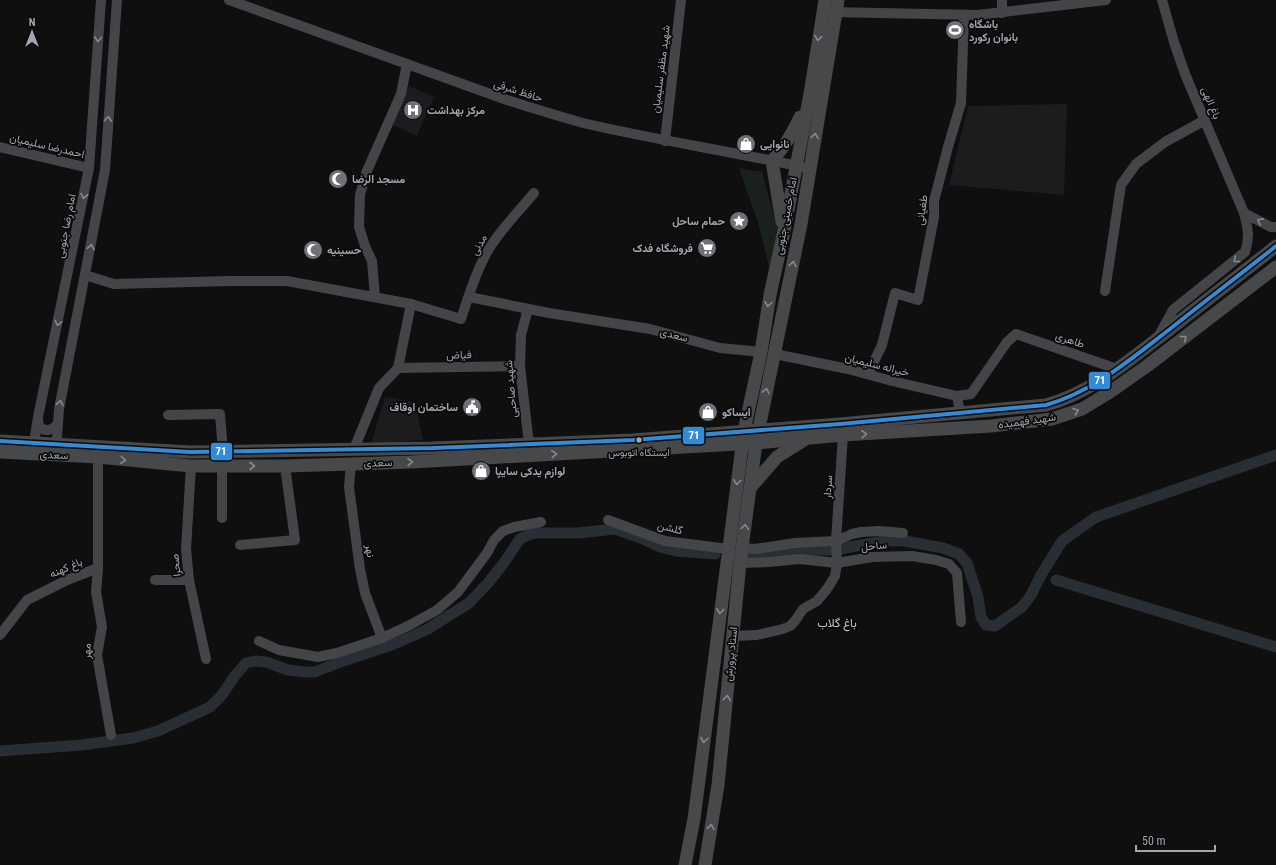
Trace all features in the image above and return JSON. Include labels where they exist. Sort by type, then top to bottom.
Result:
[{"type":"main road","name":"امام خمینی جنوبی","points":[[742,444],[810,94],[824,6]]},
{"type":"main road","name":"امام خمینی جنوبی","points":[[756,443],[799,231],[837,6]]},
{"type":"main road","points":[[784,231],[772,161],[795,129],[810,94]]},
{"type":"main road","name":"شهید فهمیده","points":[[758,430],[1022,408],[1046,405],[1060,401],[1101,381],[1276,246]]},
{"type":"main road","name":"شهید فهمیده","points":[[756,443],[844,435],[991,426],[1052,419],[1082,409],[1148,366],[1276,267]]},
{"type":"main road","name":"سعدی","points":[[56,450],[98,458],[191,466],[285,466],[350,464],[758,430]]},
{"type":"main road","points":[[751,487],[777,458],[806,438]]},
{"type":"main road","name":"سعدی","points":[[0,441],[33,449]]},
{"type":"main road","name":"سعدی","points":[[0,452],[33,449],[190,452],[354,449],[529,450],[756,443]]},
{"type":"main road","name":"استاد پرورش","points":[[705,865],[718,785],[740,563],[756,443]]},
{"type":"main road","name":"استاد پرورش","points":[[685,865],[694,819],[742,444]]},
{"type":"main road","points":[[350,464],[354,449]]},
{"type":"main road","points":[[698,783],[718,785]]},
{"type":"street","name":"امام رضا جنوبی","points":[[33,449],[38,417],[90,168],[101,0]]},
{"type":"street","points":[[56,450],[59,410],[105,170],[117,0]]},
{"type":"street","name":"حافظ شرقی","points":[[229,0],[507,100],[582,122],[665,141],[810,169]]},
{"type":"street","name":"شهید مظفر سلیمیان","points":[[665,141],[681,0]]},
{"type":"street","points":[[1002,0],[1002,12]]},
{"type":"street","points":[[824,6],[978,16],[1106,0]]},
{"type":"street","name":"باغ الهی","points":[[1156,339],[1173,310],[1246,252],[1249,241],[1244,213],[1174,42],[1162,0]]},
{"type":"street","name":"طغیانی","points":[[868,374],[882,345],[895,294],[918,300],[934,217],[934,201],[948,147],[962,103],[964,15]]},
{"type":"street","points":[[375,297],[372,261],[359,227],[360,195],[366,173],[401,94],[407,64]]},
{"type":"street","points":[[1105,291],[1121,185],[1136,164],[1165,142],[1205,120]]},
{"type":"street","name":"احمدرضا سلیمیان","points":[[0,147],[90,168]]},
{"type":"street","name":"مدنی","points":[[411,304],[461,319],[468,297],[492,244],[534,193]]},
{"type":"street","points":[[1244,213],[1271,227],[1276,227]]},
{"type":"street","points":[[86,275],[114,284],[287,281],[411,304],[398,368],[379,388],[354,449]]},
{"type":"street","name":"سعدی","points":[[468,297],[528,309],[650,329],[720,348],[760,352]]},
{"type":"street","name":"شهید صاحبی","points":[[528,309],[521,335],[520,366],[529,450]]},
{"type":"street","name":"طاهری","points":[[957,396],[971,394],[1007,342],[1016,334],[1117,369]]},
{"type":"street","name":"خیراله سلیمیان","points":[[775,354],[868,374],[957,396]]},
{"type":"street","name":"فیاض","points":[[398,368],[520,366]]},
{"type":"street","points":[[957,396],[960,413]]},
{"type":"street","points":[[168,415],[220,414],[224,452]]},
{"type":"street","points":[[38,417],[39,426],[45,430],[53,429],[58,424]]},
{"type":"street","name":"سردار","points":[[733,636],[756,635],[790,626],[803,610],[817,601],[828,588],[835,576],[837,563],[836,541],[844,435]]},
{"type":"street","name":"باغ کهنه","points":[[0,635],[27,600],[67,580],[98,568],[98,458]]},
{"type":"street","name":"نهر","points":[[350,464],[350,487],[360,569],[365,593],[382,638]]},
{"type":"street","name":"صحرا","points":[[191,466],[186,549],[189,580],[206,659]]},
{"type":"street","points":[[222,466],[222,518]]},
{"type":"street","points":[[240,545],[295,540],[285,466]]},
{"type":"street","name":"گلشن","points":[[608,520],[665,541],[729,549]]},
{"type":"street","points":[[259,641],[278,650],[318,657],[337,653],[382,638],[437,610],[458,592],[487,553],[494,540],[503,531],[514,527],[541,522]]},
{"type":"street","points":[[742,548],[755,549],[795,543],[836,541],[861,532],[878,531],[902,533]]},
{"type":"street","name":"ساحل","points":[[740,563],[800,559],[837,563],[872,557],[912,556],[949,564],[957,573],[961,622]]},
{"type":"street","name":"مهر","points":[[98,568],[96,592],[102,627],[97,655],[111,735]]},
{"type":"street","points":[[155,580],[189,580]]},
{"type":"shaded area","name":"مرکز بهداشت","points":[[409,86],[434,97],[417,136],[391,124]]},
{"type":"shaded area","points":[[1067,104],[1064,195],[949,185],[968,106]]},
{"type":"shaded area","points":[[739,168],[762,172],[778,230],[771,275],[759,226]]},
{"type":"shaded area","points":[[385,397],[415,402],[423,440],[371,444]]},
{"type":"waterway","points":[[745,556],[759,556],[802,550],[834,550],[886,541],[905,541],[943,548],[959,554],[967,563],[978,597],[981,617],[986,625],[995,626],[1022,607],[1031,595],[1041,575],[1062,541],[1096,517],[1276,455]]},
{"type":"waterway","points":[[0,751],[82,745],[133,738],[158,731],[210,707],[222,695],[246,663],[255,661],[266,662],[288,670],[315,672],[394,644],[428,629],[469,603],[488,583],[520,539],[528,535],[536,533],[578,533],[615,529],[641,538],[660,547],[676,551],[715,554]]},
{"type":"waterway","points":[[1056,580],[1276,647]]},
{"type":"transit line","name":"71","points":[[0,441],[190,452],[433,448],[633,440],[840,424],[1046,405],[1080,392],[1111,373],[1276,246]]},
{"type":"place","name":"باشگاه بانوان رکورد","points":[[955,30]]},
{"type":"place","name":"مرکز بهداشت","points":[[413,110]]},
{"type":"place","name":"نانوایی","points":[[746,144]]},
{"type":"place","name":"مسجد الرضا","points":[[338,179]]},
{"type":"place","name":"حمام ساحل","points":[[739,221]]},
{"type":"place","name":"فروشگاه فدک","points":[[707,248]]},
{"type":"place","name":"حسینیه","points":[[313,250]]},
{"type":"place","name":"ساختمان اوقاف","points":[[472,407]]},
{"type":"place","name":"ایساکو","points":[[708,412]]},
{"type":"place","name":"ایستگاه اتوبوس","points":[[639,440]]},
{"type":"place","name":"لوازم یدکی سایپا","points":[[481,471]]},
{"type":"district","name":"باغ گلاب","points":[[837,623]]}]
